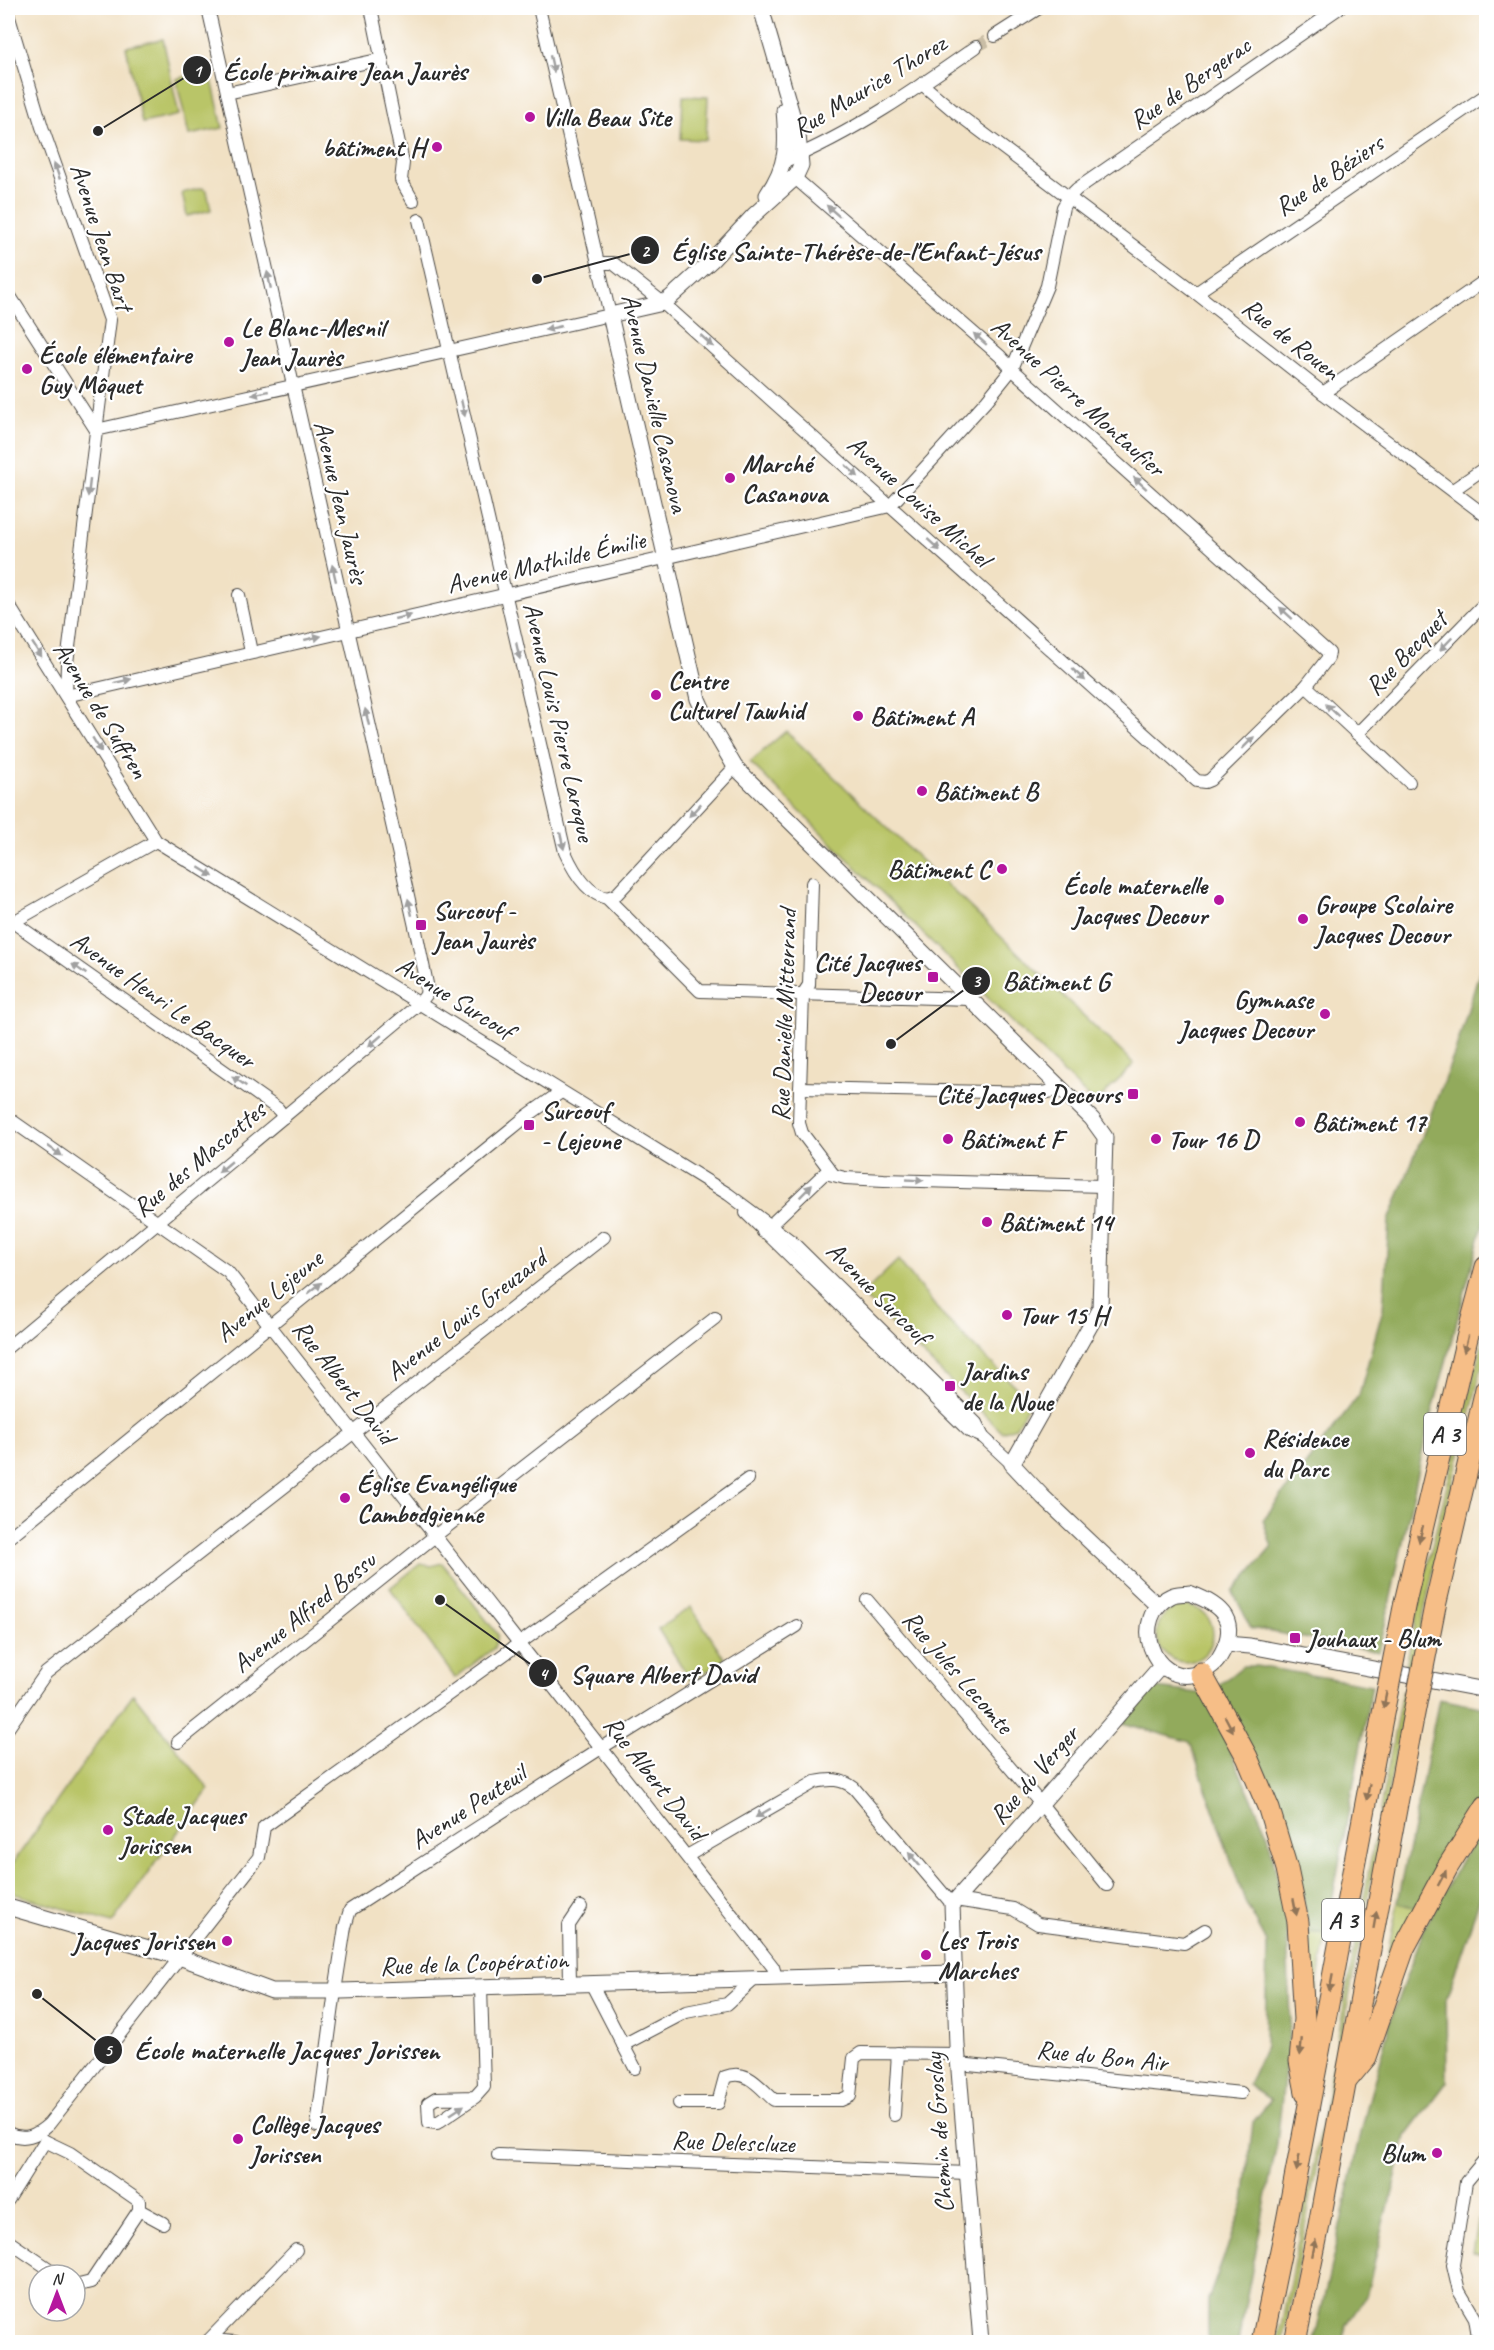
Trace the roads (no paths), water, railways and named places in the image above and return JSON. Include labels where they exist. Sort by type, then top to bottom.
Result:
[{"type":"highway","name":"A 3","points":[[1262,2343],[1405,1602],[1486,1267]]},
{"type":"highway","name":"A 3","points":[[1295,2343],[1435,1606],[1486,1389]]},
{"type":"highway","points":[[1201,1672],[1251,1768],[1269,1809],[1287,1869],[1298,1922],[1304,2019],[1300,2061],[1308,2105]]},
{"type":"highway","points":[[1346,2081],[1366,2057],[1404,1948],[1447,1868],[1486,1806]]},
{"type":"street","name":"Avenue Jean Jaurès","points":[[208,8],[427,984],[426,995],[419,1004]]},
{"type":"street","points":[[372,8],[403,163],[401,180],[413,201]]},
{"type":"street","name":"Avenue Danielle Casanova","points":[[539,8],[702,710],[735,767],[1099,1126],[1105,1137],[1101,1291],[1098,1316],[1012,1464]]},
{"type":"street","points":[[8,293],[96,429],[663,303],[698,273],[754,215],[795,178],[801,165],[801,154],[790,107],[761,8]]},
{"type":"street","points":[[995,36],[1039,8]]},
{"type":"street","name":"Rue de Bergerac","points":[[1069,197],[1077,189],[1339,8]]},
{"type":"street","name":"Avenue Jean Bart","points":[[8,14],[42,127],[110,320],[67,663],[66,696]]},
{"type":"street","name":"Rue Maurice Thorez","points":[[784,161],[818,148],[922,84],[976,47]]},
{"type":"street","points":[[227,93],[382,59]]},
{"type":"street","points":[[754,215],[779,178],[784,161],[784,112],[781,82]]},
{"type":"street","name":"Rue de Rouen","points":[[922,84],[955,112],[1196,293],[1323,393],[1486,516]]},
{"type":"street","name":"Rue de Béziers","points":[[1196,293],[1486,94]]},
{"type":"street","points":[[779,178],[795,178]]},
{"type":"street","name":"Avenue Pierre Montaufier","points":[[795,178],[1000,356],[1329,653]]},
{"type":"street","points":[[890,506],[987,400],[1012,369],[1047,286],[1064,207],[1069,197]]},
{"type":"street","name":"Avenue Louis Pierre Laroque","points":[[419,220],[565,852],[572,868],[584,884],[601,897],[607,898],[700,991],[970,999]]},
{"type":"street","name":"Avenue Louise Michel","points":[[599,263],[613,263],[663,303],[1197,781],[1205,782]]},
{"type":"street","points":[[1323,393],[1486,280]]},
{"type":"street","points":[[1453,490],[1486,467]]},
{"type":"street","name":"Avenue Mathilde Émilie","points":[[66,696],[890,506]]},
{"type":"street","points":[[239,595],[251,652]]},
{"type":"street","name":"Rue Becquet","points":[[1358,734],[1486,602]]},
{"type":"street","name":"Avenue de Suffren","points":[[8,604],[156,841]]},
{"type":"street","name":"Rue Becquet","points":[[1205,782],[1306,686],[1328,658],[1329,653]]},
{"type":"street","points":[[1306,686],[1409,782]]},
{"type":"street","points":[[607,898],[616,896],[735,767]]},
{"type":"street","points":[[10,924],[156,841]]},
{"type":"street","name":"Avenue Surcouf","points":[[156,841],[728,1194],[767,1228],[792,1257],[969,1431],[983,1437],[1158,1606]]},
{"type":"street","name":"Rue Danielle Mitterrand","points":[[812,883],[809,986],[803,994],[799,1123],[802,1133],[833,1174]]},
{"type":"street","name":"Avenue Henri Le Bacquer","points":[[10,924],[278,1109],[284,1117]]},
{"type":"street","name":"Rue des Mascottes","points":[[8,1347],[419,1004]]},
{"type":"street","points":[[800,1088],[1041,1093],[1060,1089]]},
{"type":"street","name":"Avenue Lejeune","points":[[8,1538],[526,1116],[561,1092]]},
{"type":"street","name":"Rue Albert David","points":[[8,1118],[228,1272],[687,1856],[773,1967],[777,1977]]},
{"type":"street","points":[[767,1228],[825,1173],[845,1178],[884,1180],[1103,1186]]},
{"type":"street","name":"Avenue Louis Greuzard","points":[[8,1728],[46,1673],[604,1237]]},
{"type":"street","name":"Avenue Alfred Bossu","points":[[177,1742],[434,1537],[715,1318]]},
{"type":"street","points":[[8,1329],[19,1338]]},
{"type":"street","points":[[8,2200],[39,2136],[259,1857],[264,1827],[748,1479]]},
{"type":"street","points":[[1190,1593],[1209,1600],[1226,1617],[1226,1644],[1218,1661],[1201,1672],[1186,1677],[1172,1673],[1161,1666],[1151,1651],[1148,1632],[1151,1618],[1158,1606],[1172,1595],[1190,1593]]},
{"type":"street","name":"Rue Jules Lecomte","points":[[867,1600],[1107,1885]]},
{"type":"street","name":"Avenue Peuteuil","points":[[317,2126],[335,1991],[345,1927],[350,1910],[601,1748],[797,1626]]},
{"type":"street","points":[[1226,1644],[1261,1648],[1486,1690]]},
{"type":"street","name":"Rue du Verger","points":[[953,1908],[1161,1666]]},
{"type":"street","points":[[687,1856],[815,1782],[829,1779],[845,1781],[854,1788],[953,1908],[1013,1909],[1038,1924],[1184,1943],[1205,1930]]},
{"type":"street","name":"Rue de la Coopération","points":[[8,1907],[179,1957],[272,1991],[777,1977]]},
{"type":"street","points":[[570,1983],[569,1925],[581,1907]]},
{"type":"street","name":"Chemin de Groslay","points":[[953,1908],[953,1973],[958,2059],[981,2343]]},
{"type":"street","points":[[777,1977],[953,1973]]},
{"type":"street","points":[[624,2045],[686,2012],[727,2004],[756,1978]]},
{"type":"street","points":[[591,1983],[635,2068]]},
{"type":"street","points":[[475,2097],[482,2092],[485,2081],[481,1987]]},
{"type":"street","name":"Rue du Bon Air","points":[[679,2103],[718,2103],[725,2077],[734,2073],[746,2076],[774,2100],[841,2100],[850,2096],[854,2058],[861,2053],[958,2059],[1241,2093]]},
{"type":"street","points":[[894,2115],[898,2054]]},
{"type":"street","points":[[8,2133],[16,2137],[39,2136],[70,2153],[139,2200],[139,2210],[91,2282],[87,2283]]},
{"type":"street","name":"Rue Delescluze","points":[[498,2155],[967,2173]]},
{"type":"street","points":[[1479,2343],[1475,2318],[1459,2291],[1453,2265],[1466,2182],[1486,2158]]},
{"type":"street","points":[[139,2210],[163,2223]]},
{"type":"street","points":[[8,2241],[40,2263]]},
{"type":"street","points":[[208,2341],[297,2250]]},
{"type":"street","points":[[208,2341],[236,2343]]},
{"type":"tunnel","points":[[976,47],[995,36]]},
{"type":"place","name":"Villa Beau Site","points":[[530,117]]},
{"type":"place","name":"École primaire Jean Jaurès","points":[[98,131]]},
{"type":"place","name":"bâtiment H","points":[[437,147]]},
{"type":"place","name":"Église Sainte-Thérèse-de-l'Enfant-Jésus","points":[[537,279]]},
{"type":"place","name":"Le Blanc-Mesnil Jean Jaurès","points":[[229,342]]},
{"type":"place","name":"École élémentaire Guy Môquet","points":[[27,369]]},
{"type":"place","name":"Marché Casanova","points":[[730,478]]},
{"type":"place","name":"Centre Culturel Tawhid","points":[[656,695]]},
{"type":"place","name":"Bâtiment A","points":[[858,716]]},
{"type":"place","name":"Bâtiment B","points":[[922,791]]},
{"type":"place","name":"Bâtiment C","points":[[1002,869]]},
{"type":"place","name":"École maternelle Jacques Decour","points":[[1219,900]]},
{"type":"place","name":"Groupe Scolaire Jacques Decour","points":[[1303,919]]},
{"type":"place","name":"Surcouf - Jean Jaurès","points":[[421,925]]},
{"type":"place","name":"Cité Jacques Decour","points":[[933,977]]},
{"type":"place","name":"Gymnase Jacques Decour","points":[[1325,1014]]},
{"type":"place","name":"Bâtiment G","points":[[891,1044]]},
{"type":"place","name":"Cité Jacques Decours","points":[[1133,1094]]},
{"type":"place","name":"Bâtiment 17","points":[[1300,1122]]},
{"type":"place","name":"Surcouf - Lejeune","points":[[529,1125]]},
{"type":"place","name":"Bâtiment F","points":[[948,1139]]},
{"type":"place","name":"Tour 16 D","points":[[1156,1139]]},
{"type":"place","name":"Bâtiment 14","points":[[987,1222]]},
{"type":"place","name":"Tour 15 H","points":[[1007,1315]]},
{"type":"place","name":"Jardins de la Noue","points":[[950,1386]]},
{"type":"place","name":"Résidence du Parc","points":[[1250,1453]]},
{"type":"place","name":"Église Evangélique Cambodgienne","points":[[345,1498]]},
{"type":"place","name":"Square Albert David","points":[[440,1600]]},
{"type":"place","name":"Jouhaux - Blum","points":[[1295,1638]]},
{"type":"place","name":"Stade Jacques Jorissen","points":[[108,1830]]},
{"type":"place","name":"Jacques Jorissen","points":[[227,1941]]},
{"type":"place","name":"Les Trois Marches","points":[[926,1955]]},
{"type":"place","name":"École maternelle Jacques Jorissen","points":[[37,1994]]},
{"type":"place","name":"Collège Jacques Jorissen","points":[[238,2139]]},
{"type":"place","name":"Blum","points":[[1437,2153]]}]
